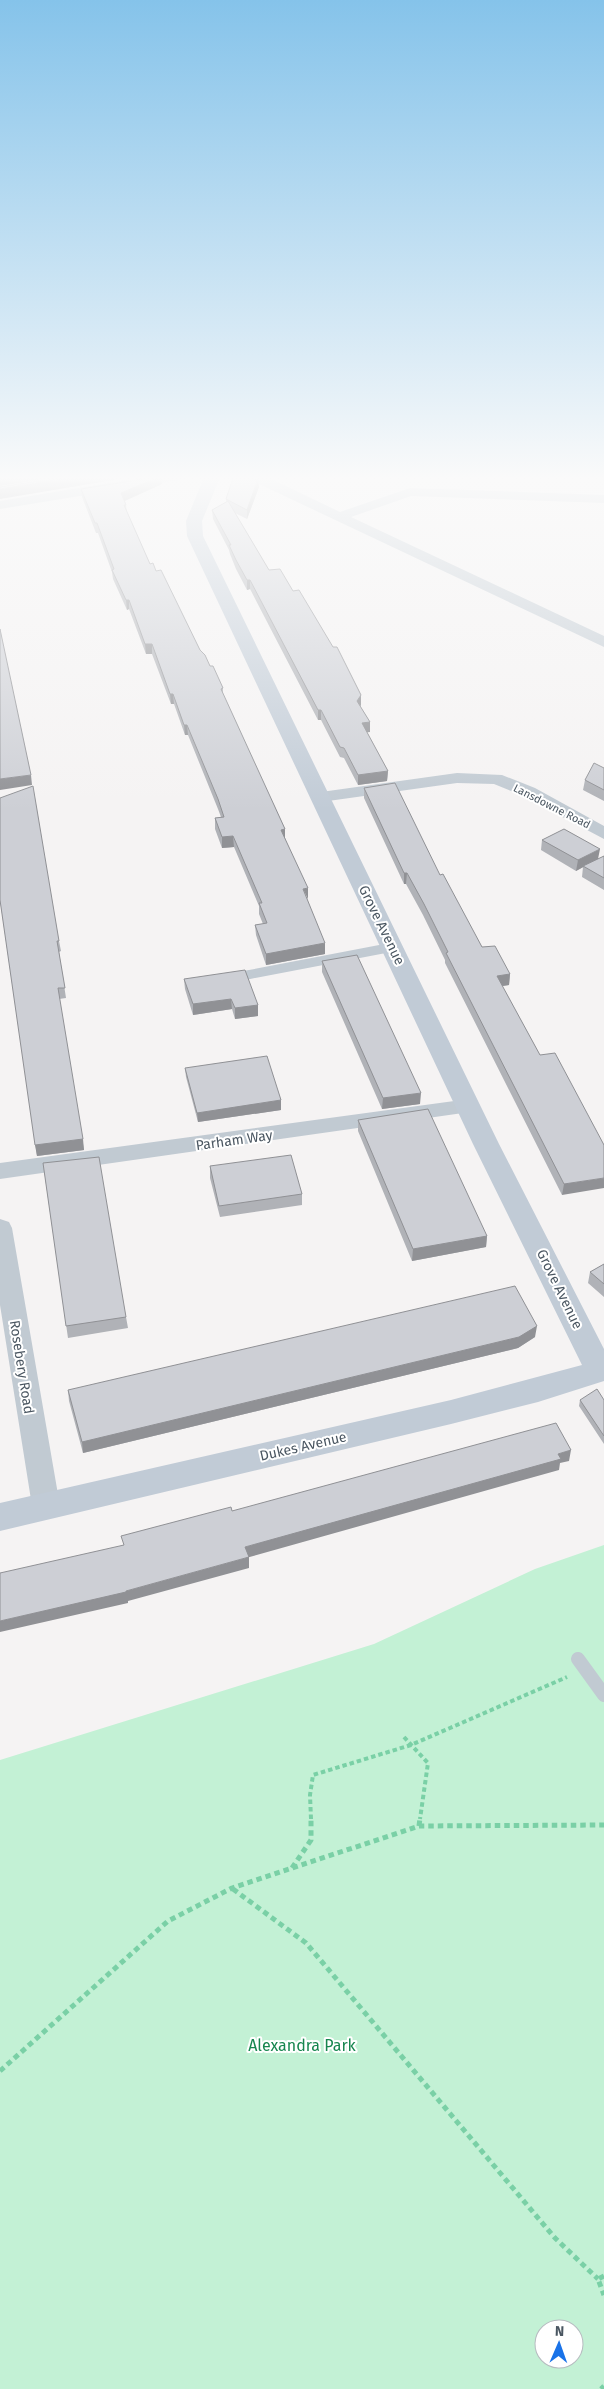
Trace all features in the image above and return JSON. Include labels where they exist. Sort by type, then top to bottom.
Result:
[{"type":"street","name":"Grove Avenue","points":[[219,586],[469,1106],[602,1370]]},
{"type":"street","points":[[486,586],[604,642]]},
{"type":"street","name":"Lansdowne Road","points":[[321,797],[457,778],[496,779],[529,792],[604,833]]},
{"type":"street","name":"Parham Way","points":[[0,1171],[469,1106]]},
{"type":"street","name":"Rosebery Road","points":[[0,1228],[46,1506]]},
{"type":"street","name":"Dukes Avenue","points":[[0,1517],[451,1412],[538,1390],[602,1370]]},
{"type":"lane","points":[[248,975],[393,947]]},
{"type":"lane","points":[[582,1664],[604,1695]]},
{"type":"path","points":[[291,1868],[311,1840],[310,1795],[313,1775],[411,1744],[582,1664]]},
{"type":"path","points":[[404,1737],[428,1763],[419,1826]]},
{"type":"path","points":[[0,2071],[168,1921],[232,1888],[419,1826],[604,1825]]},
{"type":"path","points":[[232,1888],[306,1943],[555,2238],[601,2278],[604,2296]]},
{"type":"path","points":[[601,2389],[604,2386]]},
{"type":"green space","name":"Alexandra Park","points":[[604,1545],[604,2389],[0,2389],[0,1760],[374,1644],[535,1569]]},
{"type":"building","points":[[120,586],[169,586],[200,650],[205,655],[210,666],[213,666],[223,688],[221,689],[285,829],[281,830],[308,888],[303,889],[325,943],[266,954],[255,925],[267,923],[259,903],[262,903],[233,836],[222,837],[215,818],[224,817],[218,799],[187,725],[184,725],[173,694],[170,694],[152,644],[145,644],[129,600],[126,600]]},
{"type":"building","points":[[253,586],[290,586],[293,591],[299,590],[333,647],[337,647],[361,695],[357,701],[370,722],[362,723],[388,771],[358,775],[344,748],[340,747],[321,710],[318,710]]},
{"type":"building","points":[[0,629],[31,775],[0,779]]},
{"type":"building","points":[[594,763],[604,768],[604,790],[585,780]]},
{"type":"building","points":[[395,783],[440,875],[443,874],[482,947],[495,946],[510,974],[497,976],[540,1055],[555,1053],[604,1145],[604,1178],[564,1184],[446,953],[448,952],[424,904],[407,873],[404,873],[364,788]]},
{"type":"building","points":[[33,786],[59,941],[57,941],[65,988],[58,988],[83,1139],[35,1145],[0,900],[0,798]]},
{"type":"building","points":[[564,829],[600,849],[578,860],[542,840]]},
{"type":"building","points":[[604,856],[604,878],[583,866]]},
{"type":"building","points":[[357,955],[421,1093],[383,1098],[322,961]]},
{"type":"building","points":[[245,970],[258,1005],[235,1008],[231,999],[193,1004],[184,979]]},
{"type":"building","points":[[267,1056],[281,1100],[197,1113],[185,1068]]},
{"type":"building","points":[[428,1109],[487,1236],[413,1249],[358,1120]]},
{"type":"building","points":[[291,1155],[302,1194],[219,1206],[210,1166]]},
{"type":"building","points":[[99,1157],[126,1317],[66,1326],[43,1163]]},
{"type":"building","points":[[604,1264],[604,1284],[590,1272]]},
{"type":"building","points":[[515,1286],[537,1326],[519,1337],[82,1442],[68,1390]]},
{"type":"building","points":[[597,1389],[604,1400],[604,1436],[580,1400]]},
{"type":"building","points":[[556,1423],[571,1450],[558,1454],[561,1459],[245,1547],[249,1557],[126,1592],[0,1621],[0,1573],[124,1545],[121,1536],[231,1507],[232,1511]]}]
